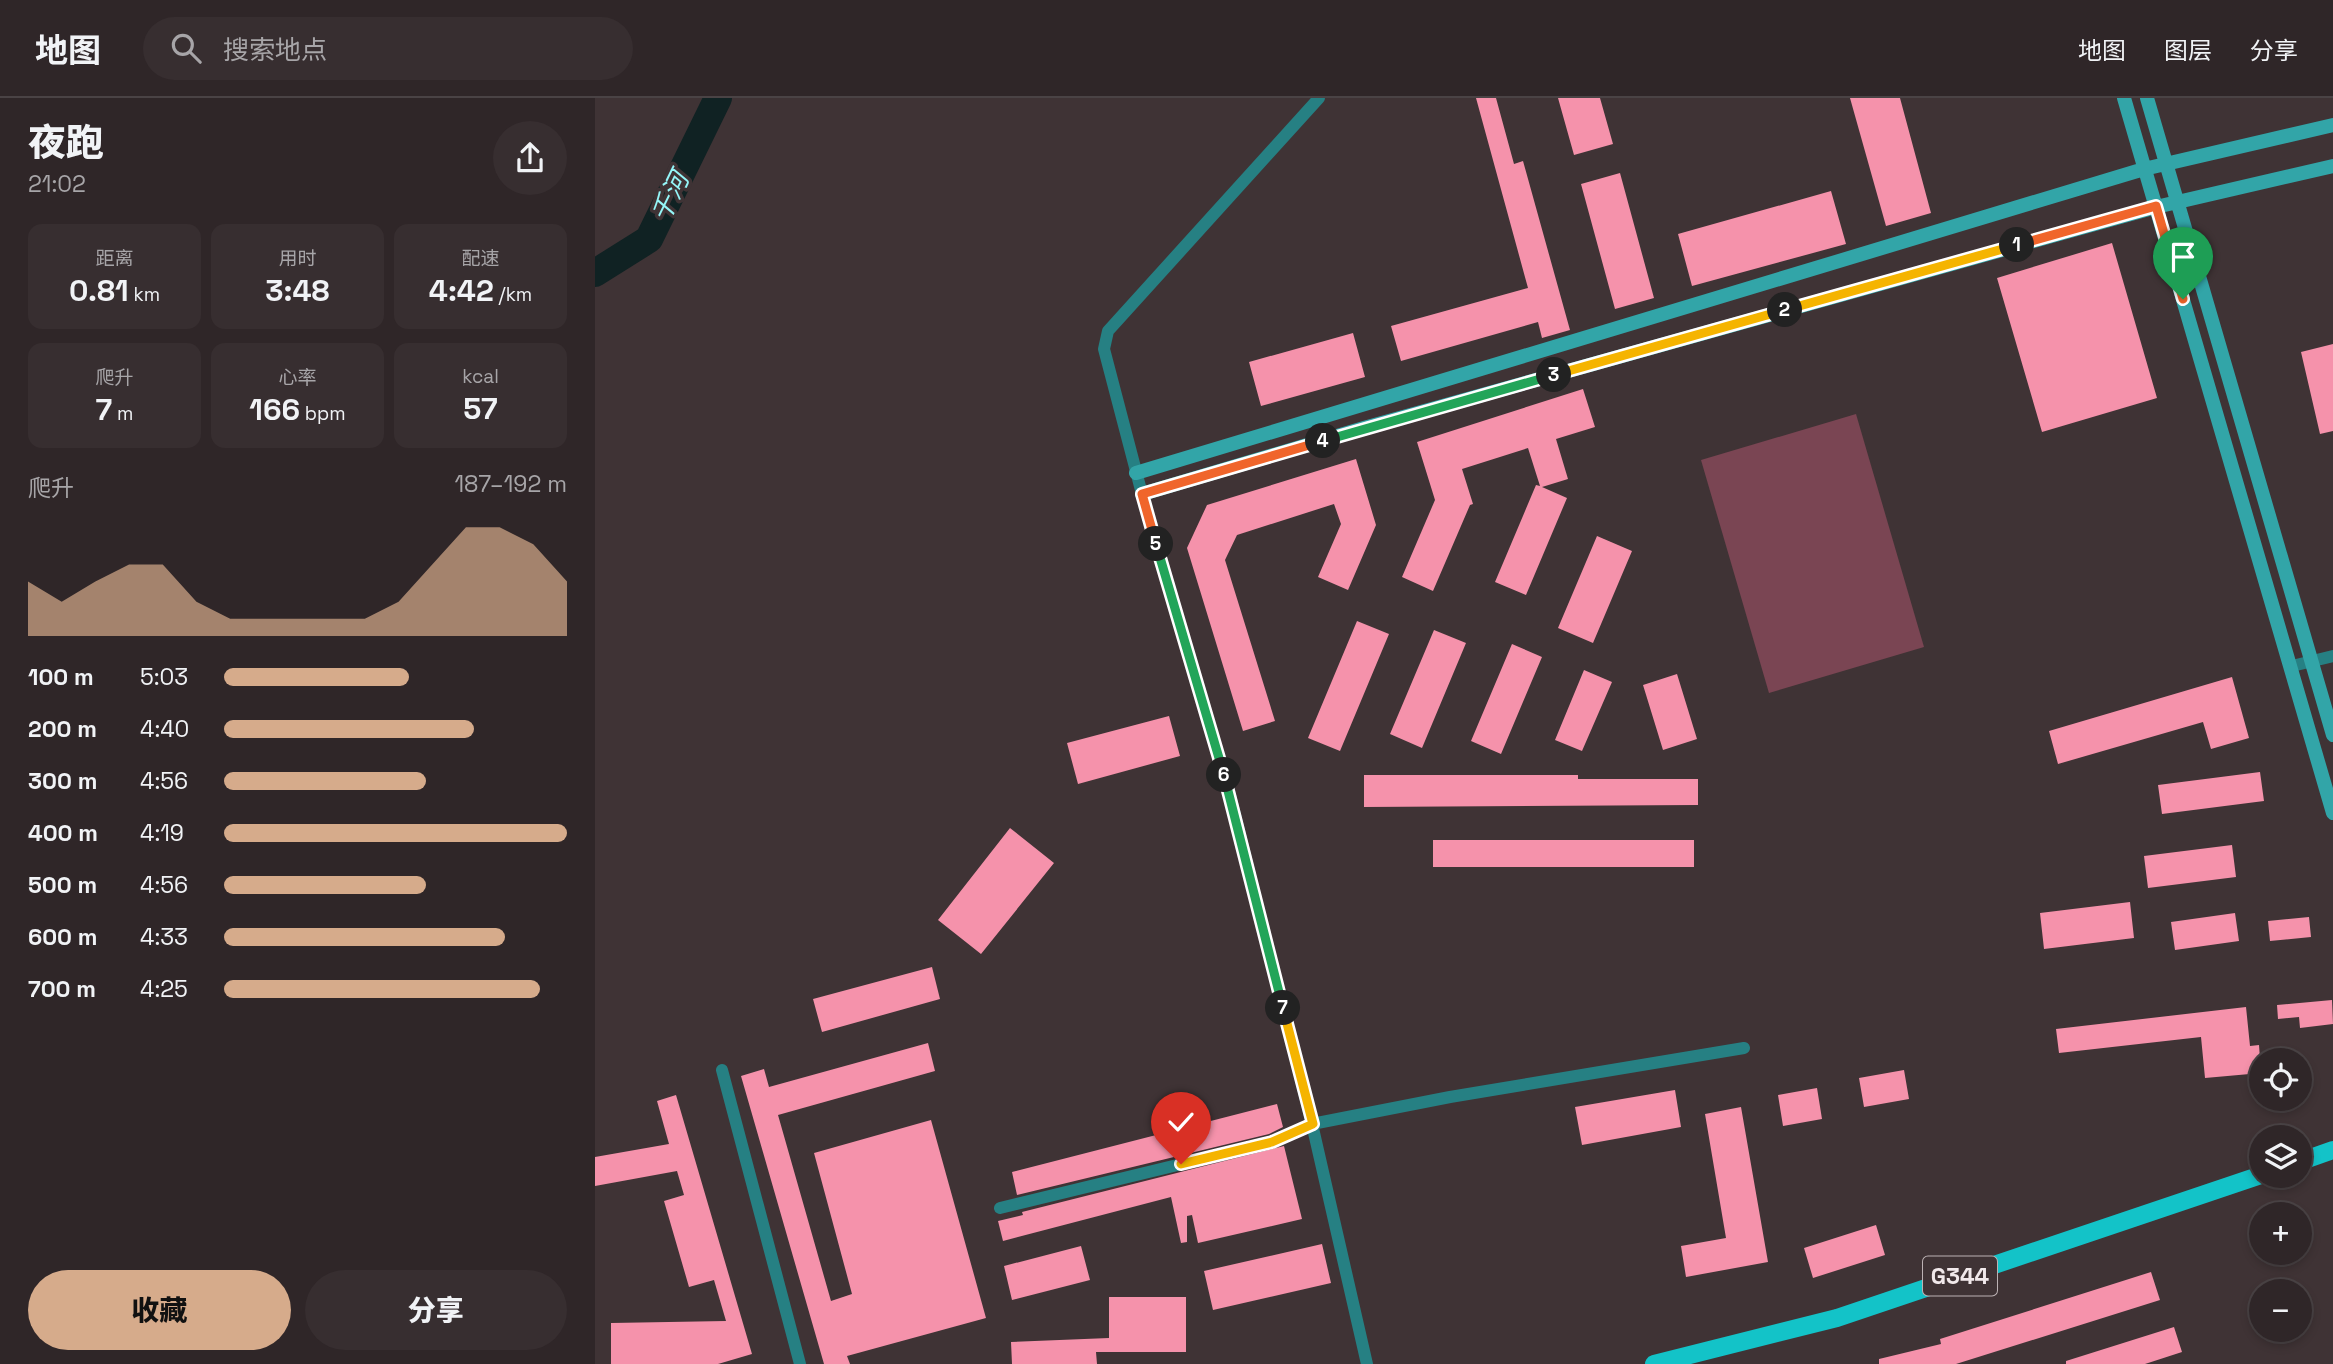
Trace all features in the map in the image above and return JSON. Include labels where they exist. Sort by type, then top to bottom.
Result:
[{"type":"main road","points":[[2124,98],[2333,813]]},
{"type":"main road","points":[[2147,98],[2333,735]]},
{"type":"main road","points":[[1136,473],[2144,169],[2333,125]]},
{"type":"main road","points":[[1142,494],[1378,424],[2156,206],[2333,166]]},
{"type":"main road","points":[[2312,1157],[2333,1150]]},
{"type":"main road","name":"G344","points":[[1654,1364],[1837,1318],[2249,1179]]},
{"type":"street","points":[[1319,98],[1108,331],[1104,349],[1136,473],[1230,795],[1313,1124],[1367,1364]]},
{"type":"street","points":[[2292,666],[2333,656]]},
{"type":"street","points":[[1000,1208],[1272,1142],[1313,1124],[1450,1097],[1744,1048]]},
{"type":"street","points":[[722,1070],[800,1364]]},
{"type":"shaded area","points":[[1856,414],[1924,647],[1769,693],[1701,460]]},
{"type":"building","points":[[1476,98],[1496,98],[1514,164],[1523,161],[1570,330],[1542,338],[1538,322],[1401,361],[1391,326],[1528,288]]},
{"type":"building","points":[[1558,98],[1600,98],[1613,144],[1574,155]]},
{"type":"building","points":[[1850,98],[1900,98],[1931,213],[1886,226]]},
{"type":"building","points":[[1620,173],[1654,298],[1615,309],[1581,184]]},
{"type":"building","points":[[1831,191],[1846,244],[1692,286],[1678,234]]},
{"type":"building","points":[[2112,243],[2157,398],[2042,432],[1997,278]]},
{"type":"building","points":[[1353,333],[1365,377],[1261,406],[1249,362]]},
{"type":"building","points":[[2333,344],[2333,431],[2320,434],[2301,352]]},
{"type":"building","points":[[1583,389],[1595,427],[1556,439],[1568,479],[1542,487],[1567,498],[1526,595],[1495,582],[1536,485],[1540,486],[1528,448],[1462,469],[1473,504],[1470,505],[1433,591],[1402,577],[1435,500],[1417,442]]},
{"type":"building","points":[[1356,459],[1376,525],[1348,590],[1318,577],[1341,524],[1334,504],[1237,535],[1225,560],[1275,721],[1243,731],[1187,548],[1207,505]]},
{"type":"building","points":[[1597,536],[1632,551],[1593,643],[1558,628]]},
{"type":"building","points":[[1357,621],[1389,634],[1340,751],[1308,738]]},
{"type":"building","points":[[1434,630],[1466,643],[1422,748],[1390,734]]},
{"type":"building","points":[[1512,644],[1542,657],[1501,754],[1471,741]]},
{"type":"building","points":[[1584,670],[1612,682],[1582,751],[1555,740]]},
{"type":"building","points":[[1677,674],[1697,739],[1663,750],[1643,685]]},
{"type":"building","points":[[2232,677],[2249,738],[2211,749],[2203,722],[2058,764],[2049,731]]},
{"type":"building","points":[[1169,716],[1180,756],[1078,784],[1067,743]]},
{"type":"building","points":[[2260,772],[2264,801],[2162,814],[2158,785]]},
{"type":"building","points":[[1364,775],[1578,775],[1578,779],[1698,779],[1698,805],[1364,807]]},
{"type":"building","points":[[1010,828],[1054,863],[981,954],[938,920]]},
{"type":"building","points":[[1433,840],[1694,840],[1694,867],[1433,867]]},
{"type":"building","points":[[2232,845],[2236,877],[2148,888],[2144,856]]},
{"type":"building","points":[[2130,902],[2134,938],[2044,949],[2040,913]]},
{"type":"building","points":[[2235,913],[2239,941],[2175,950],[2171,922]]},
{"type":"building","points":[[2309,917],[2311,937],[2270,941],[2268,921]]},
{"type":"building","points":[[932,967],[940,999],[822,1032],[813,999]]},
{"type":"building","points":[[2332,1000],[2333,1024],[2300,1028],[2299,1017],[2278,1019],[2277,1005]]},
{"type":"building","points":[[2246,1007],[2250,1046],[2259,1045],[2259,1048],[2249,1048],[2249,1074],[2205,1078],[2201,1037],[2059,1053],[2056,1029]]},
{"type":"building","points":[[928,1043],[935,1071],[778,1115],[831,1301],[852,1294],[814,1153],[931,1120],[986,1318],[847,1356],[850,1364],[824,1364],[741,1076],[764,1069],[769,1087]]},
{"type":"building","points":[[1904,1070],[1909,1099],[1864,1107],[1859,1078]]},
{"type":"building","points":[[1817,1088],[1822,1119],[1783,1126],[1778,1095]]},
{"type":"building","points":[[1675,1090],[1681,1127],[1582,1145],[1575,1107]]},
{"type":"building","points":[[676,1095],[752,1354],[718,1364],[611,1364],[611,1323],[726,1321],[714,1280],[689,1287],[664,1201],[684,1195],[677,1171],[595,1186],[595,1157],[669,1144],[657,1101]]},
{"type":"building","points":[[1277,1104],[1283,1127],[1269,1134],[1017,1195],[1012,1172]]},
{"type":"building","points":[[1741,1107],[1768,1262],[1686,1277],[1681,1246],[1726,1238],[1705,1114]]},
{"type":"building","points":[[1284,1146],[1302,1219],[1198,1243],[1192,1215],[1187,1216],[1187,1242],[1181,1243],[1171,1197],[1003,1241],[998,1221],[1023,1215],[1022,1212]]},
{"type":"building","points":[[1876,1225],[1885,1255],[1813,1278],[1804,1248]]},
{"type":"building","points":[[1322,1244],[1331,1283],[1213,1310],[1204,1271]]},
{"type":"building","points":[[1081,1246],[1090,1280],[1012,1300],[1004,1266]]},
{"type":"building","points":[[2151,1272],[2160,1300],[1956,1364],[1879,1364],[1879,1359],[1941,1344],[1940,1339]]},
{"type":"building","points":[[1109,1297],[1186,1297],[1186,1352],[1096,1352],[1097,1364],[1012,1364],[1011,1342],[1109,1338]]},
{"type":"building","points":[[2174,1327],[2182,1352],[2145,1364],[2066,1364],[2066,1361]]},
{"type":"waterway","name":"千河","points":[[595,273],[649,239],[718,98]]},
{"type":"route","points":[[1181,1164],[1272,1142],[1313,1124],[1230,795],[1142,494],[1364,428],[2156,206],[2183,299]]}]
